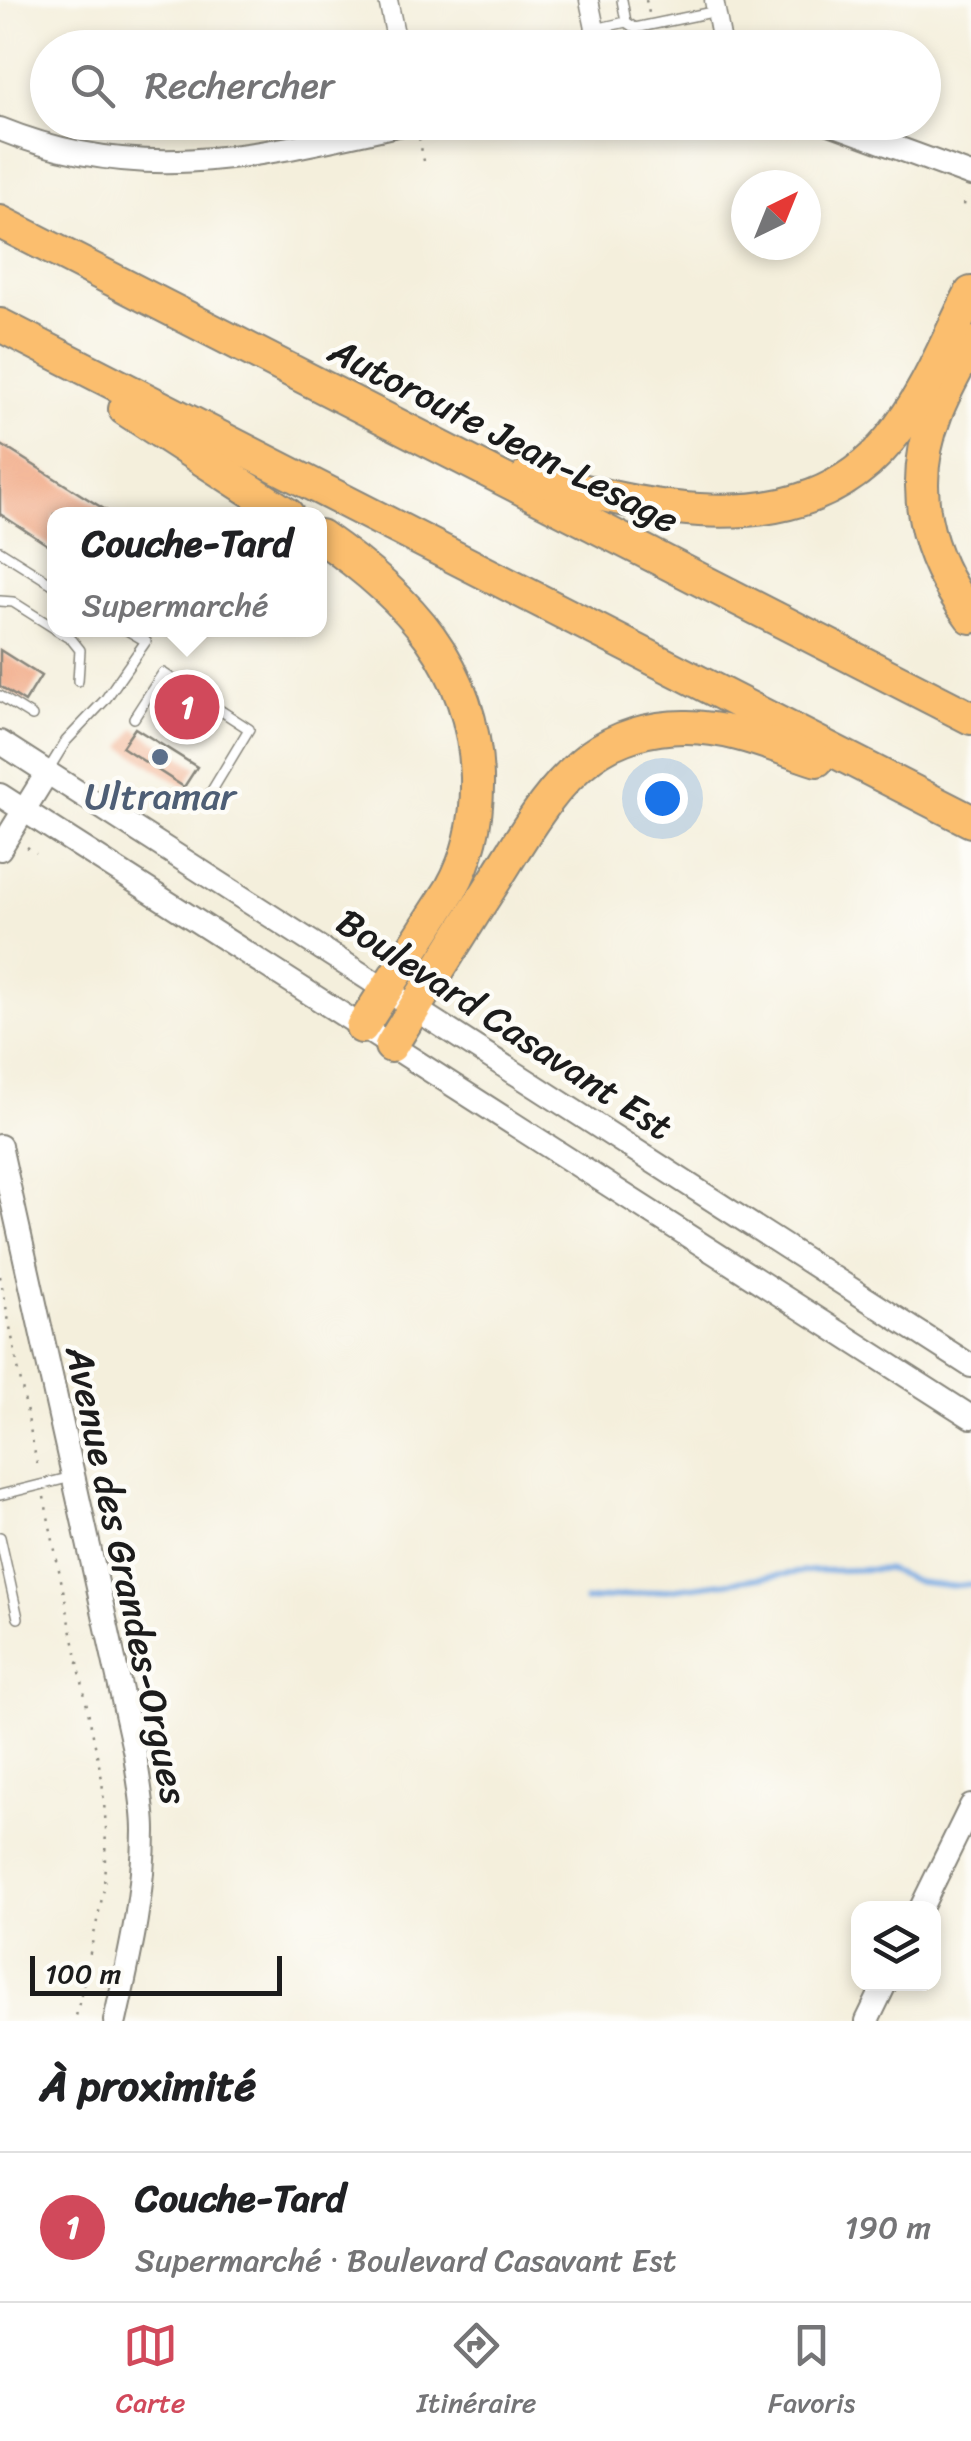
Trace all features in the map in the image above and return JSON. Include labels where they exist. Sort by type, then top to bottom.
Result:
[{"type":"highway","name":"Autoroute Jean-Lesage","points":[[0,222],[971,718]]},
{"type":"highway","points":[[462,458],[604,496],[692,510],[773,507],[799,501],[854,473],[890,440],[912,408],[971,293]]},
{"type":"highway","points":[[0,326],[276,507]]},
{"type":"highway","points":[[0,326],[971,821]]},
{"type":"highway","points":[[971,343],[931,426],[922,489],[924,517],[935,557],[971,617]]},
{"type":"highway","points":[[327,541],[384,584],[433,639],[460,689],[474,743],[476,804],[462,867],[362,1027]]},
{"type":"highway","points":[[391,1046],[541,809],[576,769],[617,740],[668,728],[718,730],[923,796]]},
{"type":"street","points":[[388,0],[394,30]]},
{"type":"street","points":[[589,0],[595,30]]},
{"type":"street","points":[[715,5],[720,30]]},
{"type":"street","points":[[0,128],[30,140]]},
{"type":"street","points":[[31,140],[88,155],[178,162],[224,160],[336,140]]},
{"type":"street","points":[[876,140],[971,175]]},
{"type":"street","name":"Boulevard Casavant Est","points":[[0,742],[971,1366]]},
{"type":"street","points":[[0,849],[47,773]]},
{"type":"street","name":"Boulevard Casavant Est","points":[[0,795],[971,1417]]},
{"type":"street","name":"Avenue des Grandes-Orgues","points":[[0,1146],[6,1207],[75,1476],[135,1754],[144,1828],[139,1902],[115,2021]]},
{"type":"street","points":[[926,1901],[964,1840],[971,1806]]},
{"type":"street","points":[[867,2021],[882,1991]]},
{"type":"lane","points":[[622,0],[626,22],[635,28],[715,5]]},
{"type":"lane","points":[[612,30],[626,22]]},
{"type":"lane","points":[[0,551],[47,580]]},
{"type":"lane","points":[[0,601],[13,602],[47,624]]},
{"type":"lane","points":[[67,637],[80,650],[78,680]]},
{"type":"lane","points":[[47,773],[66,741],[106,700],[146,641],[139,637]]},
{"type":"lane","points":[[134,718],[163,673],[250,730],[205,802]]},
{"type":"lane","points":[[0,696],[32,716]]},
{"type":"lane","points":[[0,1495],[75,1476]]},
{"type":"lane","points":[[0,1537],[18,1618]]},
{"type":"path","points":[[418,140],[424,161]]},
{"type":"path","points":[[962,204],[971,205]]},
{"type":"path","name":"Avenue des Grandes-Orgues","points":[[0,1276],[102,1779],[106,1827],[104,1889],[75,2021]]},
{"type":"building","points":[[0,444],[101,507],[47,507],[47,544],[0,514]]},
{"type":"building","points":[[0,650],[41,676],[25,702],[0,686]]},
{"type":"building","points":[[169,679],[220,712],[206,735],[154,702]]},
{"type":"building","name":"Ultramar","points":[[135,728],[197,767],[184,787],[122,747]]},
{"type":"waterway","points":[[585,1601],[810,1571],[887,1569],[918,1582],[971,1584]]},
{"type":"place","name":"Couche-Tard","points":[[187,707]]},
{"type":"place","name":"Ultramar","points":[[160,757]]}]
